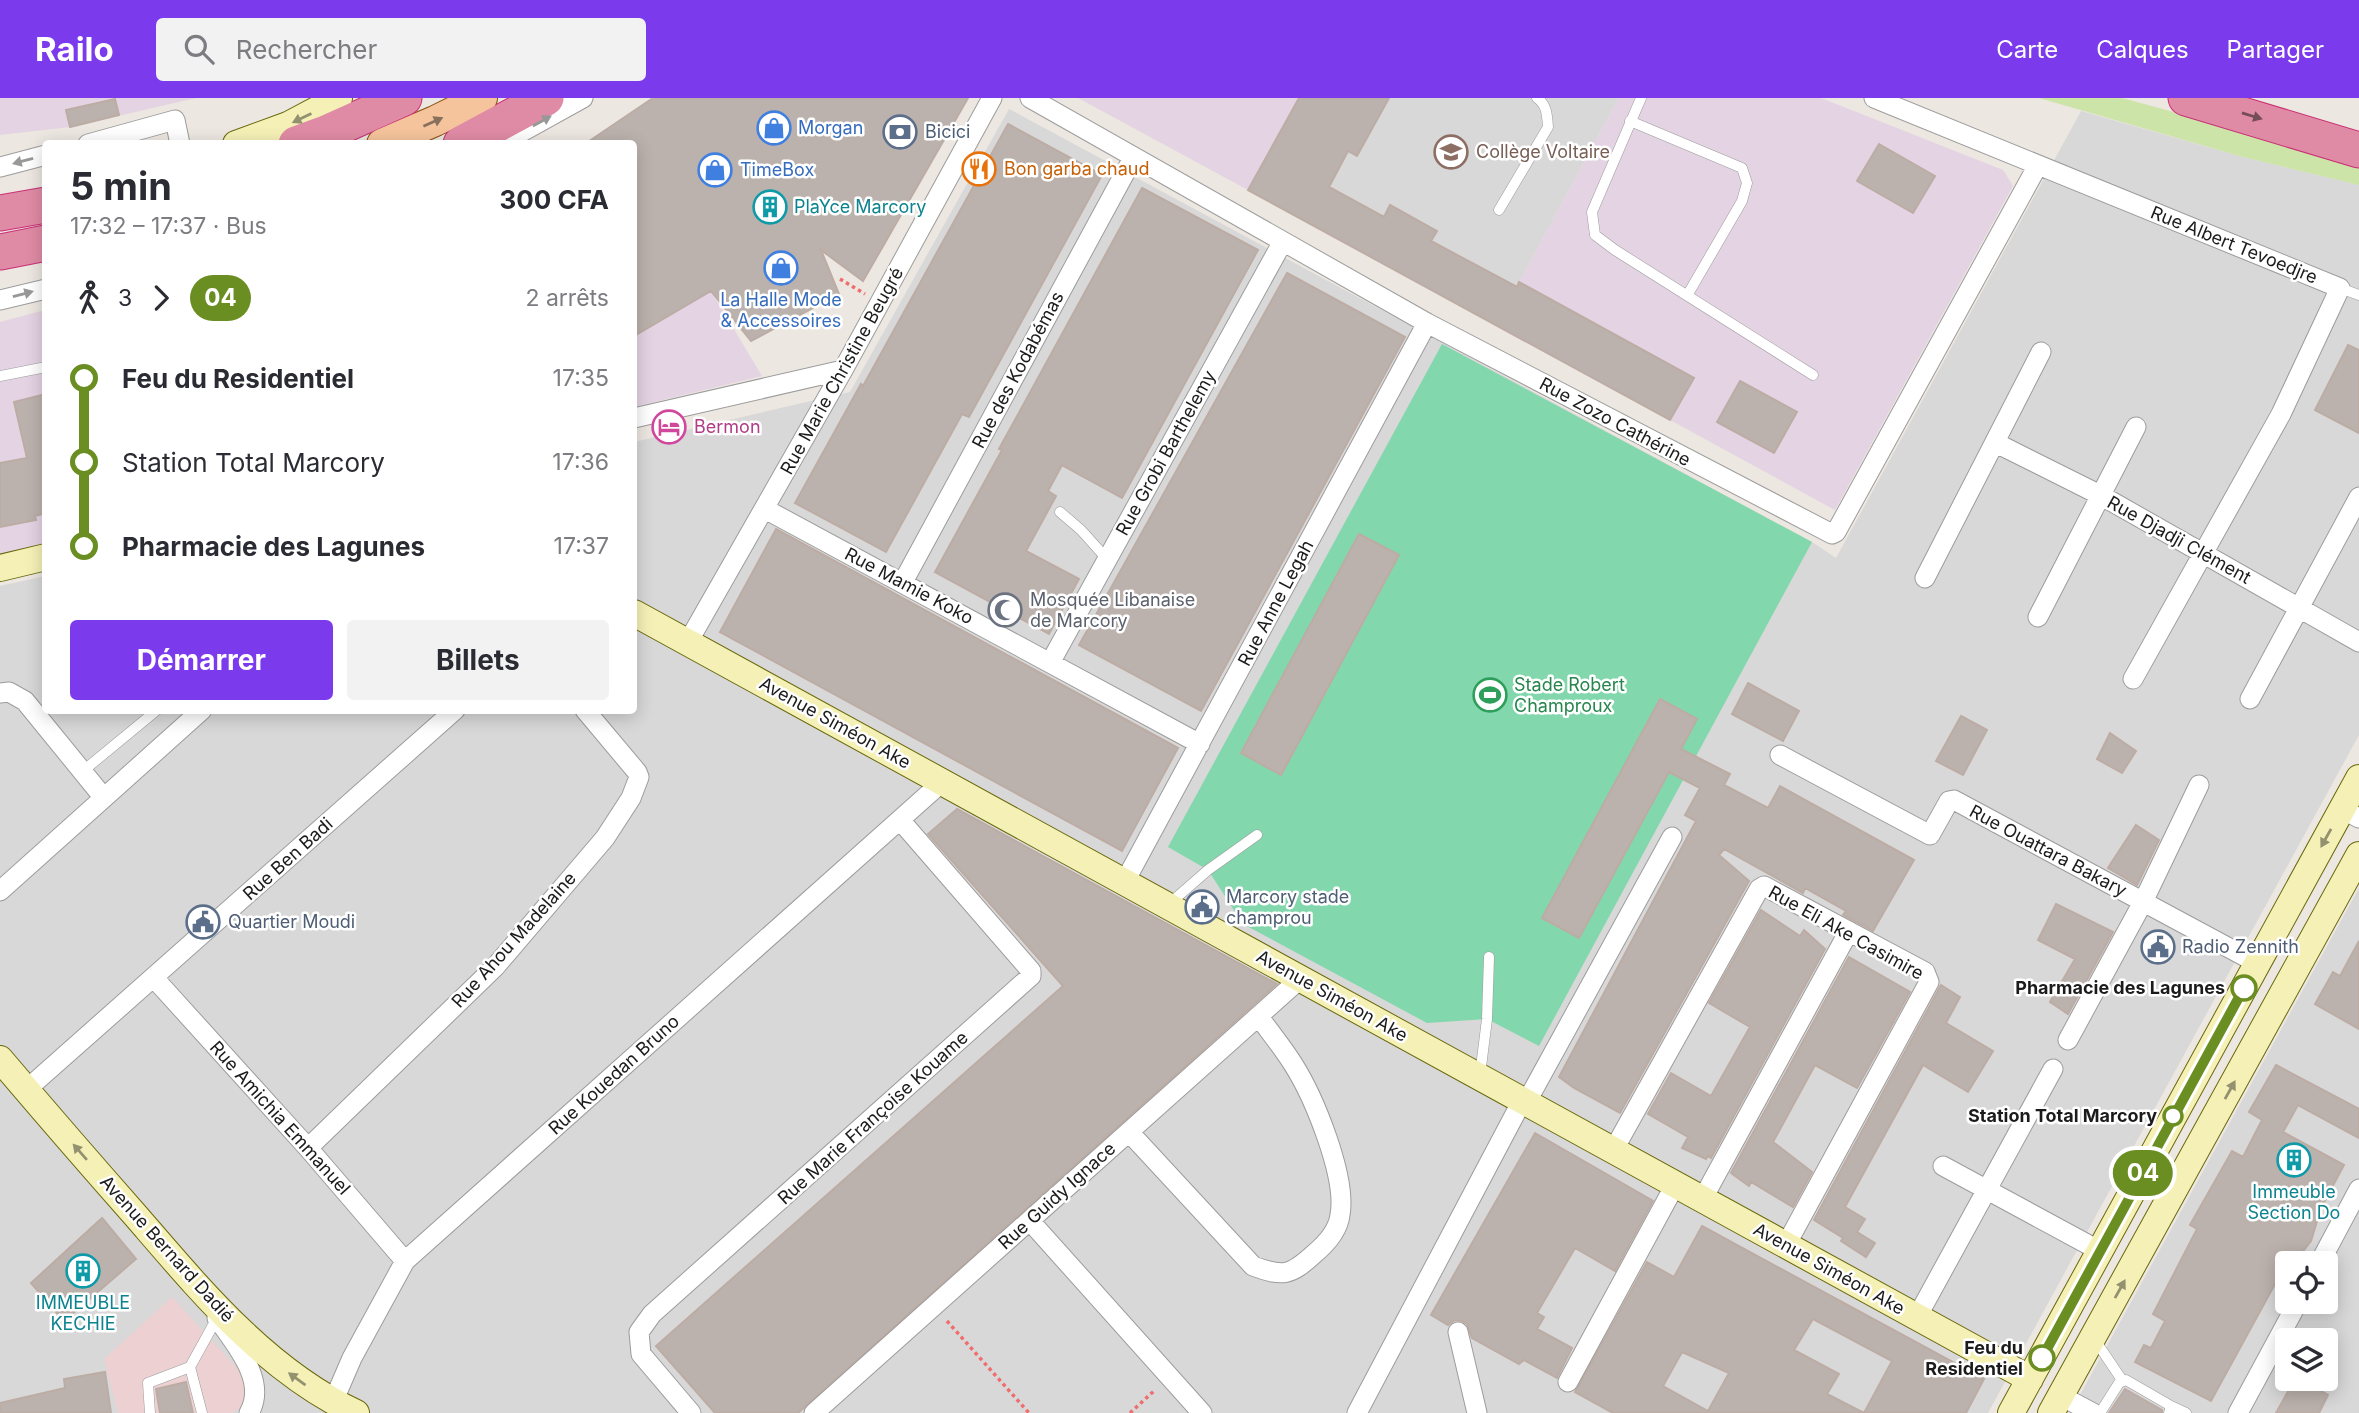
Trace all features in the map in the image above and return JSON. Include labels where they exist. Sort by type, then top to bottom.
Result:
[{"type":"highway","points":[[307,140],[404,98]]},
{"type":"highway","points":[[468,140],[546,98]]},
{"type":"highway","points":[[2186,98],[2359,150]]},
{"type":"highway","points":[[0,213],[42,206]]},
{"type":"highway","points":[[0,253],[42,244]]},
{"type":"main road","points":[[391,140],[482,98]]},
{"type":"street","points":[[247,140],[288,125],[339,98]]},
{"type":"street","points":[[506,140],[583,98]]},
{"type":"street","name":"Rue Marie Christine Beugré","points":[[688,642],[843,370],[992,98]]},
{"type":"street","name":"Rue Zozo Cathérine","points":[[1030,98],[1427,323],[1832,534],[2038,165]]},
{"type":"street","name":"Rue Albert Tevoedjre","points":[[1874,98],[2340,288],[2281,414],[2133,678]]},
{"type":"street","points":[[102,140],[175,120],[179,140]]},
{"type":"street","points":[[0,167],[42,156]]},
{"type":"street","name":"Rue des Kodabémas","points":[[903,582],[1133,158]]},
{"type":"street","points":[[0,213],[42,200]]},
{"type":"street","name":"Rue Grobi Barthelemy","points":[[1050,663],[1282,243]]},
{"type":"street","points":[[0,300],[42,290]]},
{"type":"street","name":"Rue Anne Legah","points":[[1124,883],[1427,323]]},
{"type":"street","points":[[1925,578],[2041,352]]},
{"type":"street","points":[[637,417],[843,370]]},
{"type":"street","points":[[2038,617],[2136,427]]},
{"type":"street","name":"Rue Djadji Clément","points":[[1996,443],[2102,496],[2359,642]]},
{"type":"street","points":[[2250,699],[2359,497]]},
{"type":"street","name":"Rue Mamie Koko","points":[[765,509],[1200,744]]},
{"type":"street","points":[[0,568],[42,558]]},
{"type":"street","name":"Avenue Siméon Ake","points":[[637,615],[2030,1379]]},
{"type":"street","points":[[0,693],[9,692],[26,701],[104,798]]},
{"type":"street","points":[[0,891],[198,714]]},
{"type":"street","name":"Rue Ben Badi","points":[[26,1090],[451,714]]},
{"type":"street","name":"Rue Ahou Madelaine","points":[[308,1148],[495,967],[605,838],[631,798],[639,777],[588,714]]},
{"type":"street","name":"Rue Ouattara Bakary","points":[[1780,755],[1930,835],[1949,801],[1954,800],[2257,963]]},
{"type":"street","points":[[2011,1413],[2257,963],[2350,814],[2359,778]]},
{"type":"street","name":"Rue Kouedan Bruno","points":[[344,1408],[352,1359],[405,1261],[941,783]]},
{"type":"street","points":[[2068,1040],[2143,902],[2199,785]]},
{"type":"street","name":"Rue Marie Françoise Kouame","points":[[691,1413],[641,1354],[639,1332],[652,1314],[1031,976],[1031,971],[900,820]]},
{"type":"street","points":[[1357,1413],[1524,1102],[1672,837]]},
{"type":"street","points":[[2093,1413],[2056,1404],[2359,855]]},
{"type":"street","name":"Rue Eli Ake Casimire","points":[[1613,1151],[1759,888],[1764,886],[1925,972],[1929,982],[1786,1245]]},
{"type":"street","points":[[1702,1200],[1849,931]]},
{"type":"street","name":"Rue Amichia Emmanuel","points":[[154,978],[308,1148],[405,1261]]},
{"type":"street","name":"Rue Guidy Ignace","points":[[814,1413],[1300,979]]},
{"type":"street","points":[[1129,1132],[1253,1266],[1277,1275],[1300,1267],[1328,1242],[1340,1217],[1341,1187],[1332,1154],[1306,1087],[1293,1063],[1259,1017]]},
{"type":"street","name":"Avenue Bernard Dadié","points":[[0,1059],[211,1306],[276,1362],[344,1408]]},
{"type":"street","points":[[1917,1317],[2053,1069]]},
{"type":"street","points":[[1942,1166],[2100,1251]]},
{"type":"street","points":[[1568,1382],[1675,1185]]},
{"type":"street","points":[[2326,1251],[2359,1189]]},
{"type":"street","points":[[1030,1221],[1202,1413]]},
{"type":"street","points":[[211,1306],[247,1365],[257,1388],[249,1413]]},
{"type":"street","points":[[2238,1413],[2292,1314]]},
{"type":"street","points":[[1458,1332],[1477,1413]]},
{"type":"lane","points":[[1499,210],[1548,127],[1547,112],[1537,98]]},
{"type":"lane","points":[[1641,98],[1592,212],[1595,235],[1813,375]]},
{"type":"lane","points":[[1630,121],[1742,168],[1747,183],[1742,201],[1688,294]]},
{"type":"lane","points":[[2340,288],[2359,295]]},
{"type":"lane","points":[[0,376],[42,368]]},
{"type":"lane","points":[[1060,512],[1081,530],[1107,559]]},
{"type":"lane","points":[[83,771],[152,714]]},
{"type":"lane","points":[[1166,906],[1208,870],[1256,835]]},
{"type":"lane","points":[[1480,1078],[1487,1019],[1489,957]]},
{"type":"lane","points":[[202,1413],[190,1367],[211,1306]]},
{"type":"lane","points":[[2093,1337],[2122,1380],[2153,1394],[2170,1410],[2186,1413]]},
{"type":"lane","points":[[150,1413],[148,1383],[190,1367]]},
{"type":"lane","points":[[2100,1413],[2122,1380]]},
{"type":"path","points":[[840,279],[880,303]]},
{"type":"path","points":[[934,1306],[1029,1413]]},
{"type":"path","points":[[1130,1413],[1170,1377]]},
{"type":"shaded area","points":[[0,98],[196,98],[70,127],[0,135]]},
{"type":"shaded area","points":[[1078,98],[1299,98],[1248,190]]},
{"type":"shaded area","points":[[1299,98],[1619,98],[1496,325],[1248,190]]},
{"type":"shaded area","points":[[1619,98],[1821,98],[2003,170],[2013,186],[1835,510],[1496,325]]},
{"type":"shaded area","points":[[1009,109],[1812,542],[1836,558],[2081,111],[2243,157],[2359,185],[2359,735],[1988,1413],[0,1413],[0,586],[42,577],[42,714],[637,714],[637,441],[850,392]]},
{"type":"shaded area","points":[[711,291],[762,376],[637,406],[637,334]]},
{"type":"shaded area","points":[[42,311],[42,545],[0,555],[0,322]]},
{"type":"shaded area","points":[[2359,888],[2359,1413],[2070,1413]]},
{"type":"shaded area","points":[[172,1297],[245,1377],[249,1385],[242,1406],[233,1413],[118,1413],[104,1359]]},
{"type":"green space","points":[[2039,98],[2122,98],[2359,162],[2359,185],[2243,157]]},
{"type":"green space","name":"Stade Robert Champroux","points":[[1442,344],[1812,542],[1539,1046],[1487,1019],[1427,1023],[1243,924],[1208,870],[1168,847]]},
{"type":"building","name":"PlaYce Marcory","points":[[653,98],[968,98],[863,281],[821,250],[839,294],[751,341],[711,291],[637,334],[637,140],[591,140]]},
{"type":"building","points":[[1299,98],[1389,98],[1357,156],[1348,151],[1329,187],[1384,217],[1390,205],[1437,231],[1431,241],[1517,287],[1519,282],[1694,378],[1670,420],[1248,190]]},
{"type":"building","points":[[115,99],[119,115],[70,127],[66,110]]},
{"type":"building","points":[[1008,124],[1102,175],[969,417],[962,414],[886,552],[795,503]]},
{"type":"building","points":[[1879,144],[1935,176],[1913,213],[1857,181]]},
{"type":"building","points":[[1142,188],[1258,250],[1122,498],[1062,465],[1048,491],[1056,496],[1026,551],[1079,579],[1049,634],[935,572]]},
{"type":"building","points":[[1287,273],[1405,337],[1201,711],[1079,645]]},
{"type":"building","points":[[2348,345],[2359,350],[2359,433],[2315,410]]},
{"type":"building","points":[[1740,381],[1797,412],[1774,453],[1717,422]]},
{"type":"building","points":[[42,395],[42,514],[35,516],[36,520],[0,527],[0,463],[27,458],[14,402]]},
{"type":"building","points":[[776,529],[1178,748],[1122,851],[720,632]]},
{"type":"building","points":[[1359,534],[1399,555],[1281,775],[1241,753]]},
{"type":"building","points":[[1748,683],[1799,711],[1783,741],[1732,714]]},
{"type":"building","points":[[1660,699],[1697,719],[1681,749],[1730,774],[1724,785],[1768,808],[1780,786],[1914,860],[1873,931],[1843,915],[1846,911],[1805,888],[1803,893],[1724,849],[1719,855],[1749,881],[1620,1113],[1559,1077],[1696,821],[1685,815],[1700,788],[1669,772],[1579,938],[1542,918]]},
{"type":"building","points":[[1961,716],[1987,730],[1963,775],[1936,761]]},
{"type":"building","points":[[2110,733],[2136,751],[2122,773],[2097,759]]},
{"type":"building","points":[[957,809],[1277,984],[798,1413],[715,1413],[656,1346],[1063,986],[928,834]]},
{"type":"building","points":[[2136,825],[2159,840],[2137,885],[2108,868]]},
{"type":"building","points":[[2056,904],[2113,932],[2068,1014],[2050,1002],[2075,959],[2038,940]]},
{"type":"building","points":[[1761,910],[1800,936],[1804,930],[1825,949],[1711,1158],[1708,1156],[1706,1159],[1682,1148],[1688,1137],[1648,1114],[1671,1073],[1711,1096],[1750,1027],[1709,1003]]},
{"type":"building","points":[[2359,941],[2359,1029],[2315,1004],[2333,972],[2340,976]]},
{"type":"building","points":[[1849,957],[1910,992],[1857,1088],[1815,1065],[1773,1142],[1812,1172],[1793,1207],[1751,1182],[1749,1186],[1731,1173]]},
{"type":"building","points":[[1941,985],[1960,997],[1946,1023],[1993,1051],[1968,1092],[1923,1065],[1845,1207],[1865,1219],[1857,1232],[1875,1243],[1866,1257],[1841,1241],[1843,1238],[1814,1220]]},
{"type":"building","points":[[2276,1065],[2359,1109],[2359,1138],[2298,1105],[2283,1132],[2344,1165],[2321,1208],[2311,1241],[2303,1251],[2275,1251],[2275,1284],[2211,1401],[2135,1362],[2144,1345],[2151,1348],[2165,1321],[2153,1314],[2197,1229],[2190,1225],[2232,1151],[2243,1157],[2262,1120],[2249,1112]]},
{"type":"building","points":[[1535,1133],[1653,1201],[1615,1271],[1575,1248],[1537,1313],[1544,1317],[1537,1329],[1572,1348],[1557,1378],[1524,1360],[1519,1364],[1472,1338],[1467,1324],[1462,1321],[1455,1320],[1448,1325],[1431,1315]]},
{"type":"building","name":"IMMEUBLE KECHIE","points":[[102,1218],[136,1259],[64,1321],[31,1283]]},
{"type":"building","points":[[1702,1226],[1984,1379],[1966,1413],[1864,1413],[1613,1413],[1575,1392],[1647,1262],[1674,1277]],"holes":[[[1813,1319],[1892,1361],[1864,1413],[1827,1394],[1839,1374],[1794,1350]],[[1682,1352],[1729,1373],[1708,1411],[1663,1386]]]},
{"type":"building","points":[[105,1372],[111,1413],[0,1413],[0,1403],[65,1388],[64,1379]]},
{"type":"building","points":[[186,1382],[193,1413],[160,1413],[156,1389]]},
{"type":"building","points":[[2125,1389],[2162,1410],[2162,1413],[2109,1413]]},
{"type":"building","points":[[2288,1391],[2321,1391],[2328,1395],[2319,1413],[2276,1413]]},
{"type":"bus line","name":"04","points":[[2042,1358],[2244,988]]},
{"type":"place","name":"Morgan","points":[[774,128]]},
{"type":"place","name":"Bicici","points":[[900,132]]},
{"type":"place","name":"Collège Voltaire","points":[[1451,152]]},
{"type":"place","name":"Bon garba chaud","points":[[979,169]]},
{"type":"place","name":"TimeBox","points":[[715,170]]},
{"type":"place","name":"PlaYce Marcory","points":[[770,207]]},
{"type":"place","name":"La Halle Mode & Accessoires","points":[[781,268]]},
{"type":"place","name":"Bermon","points":[[669,427]]},
{"type":"place","name":"Mosquée Libanaise de Marcory","points":[[1005,610]]},
{"type":"place","name":"Stade Robert Champroux","points":[[1490,695]]},
{"type":"place","name":"Marcory stade champrou","points":[[1202,907]]},
{"type":"place","name":"Quartier Moudi","points":[[203,922]]},
{"type":"place","name":"Radio Zennith","points":[[2158,947]]},
{"type":"place","name":"Pharmacie des Lagunes","points":[[2244,988]]},
{"type":"place","name":"Station Total Marcory","points":[[2173,1116]]},
{"type":"place","name":"Immeuble Section Do","points":[[2294,1160]]},
{"type":"place","name":"IMMEUBLE KECHIE","points":[[83,1271]]},
{"type":"place","name":"Feu du Residentiel","points":[[2042,1358]]}]
